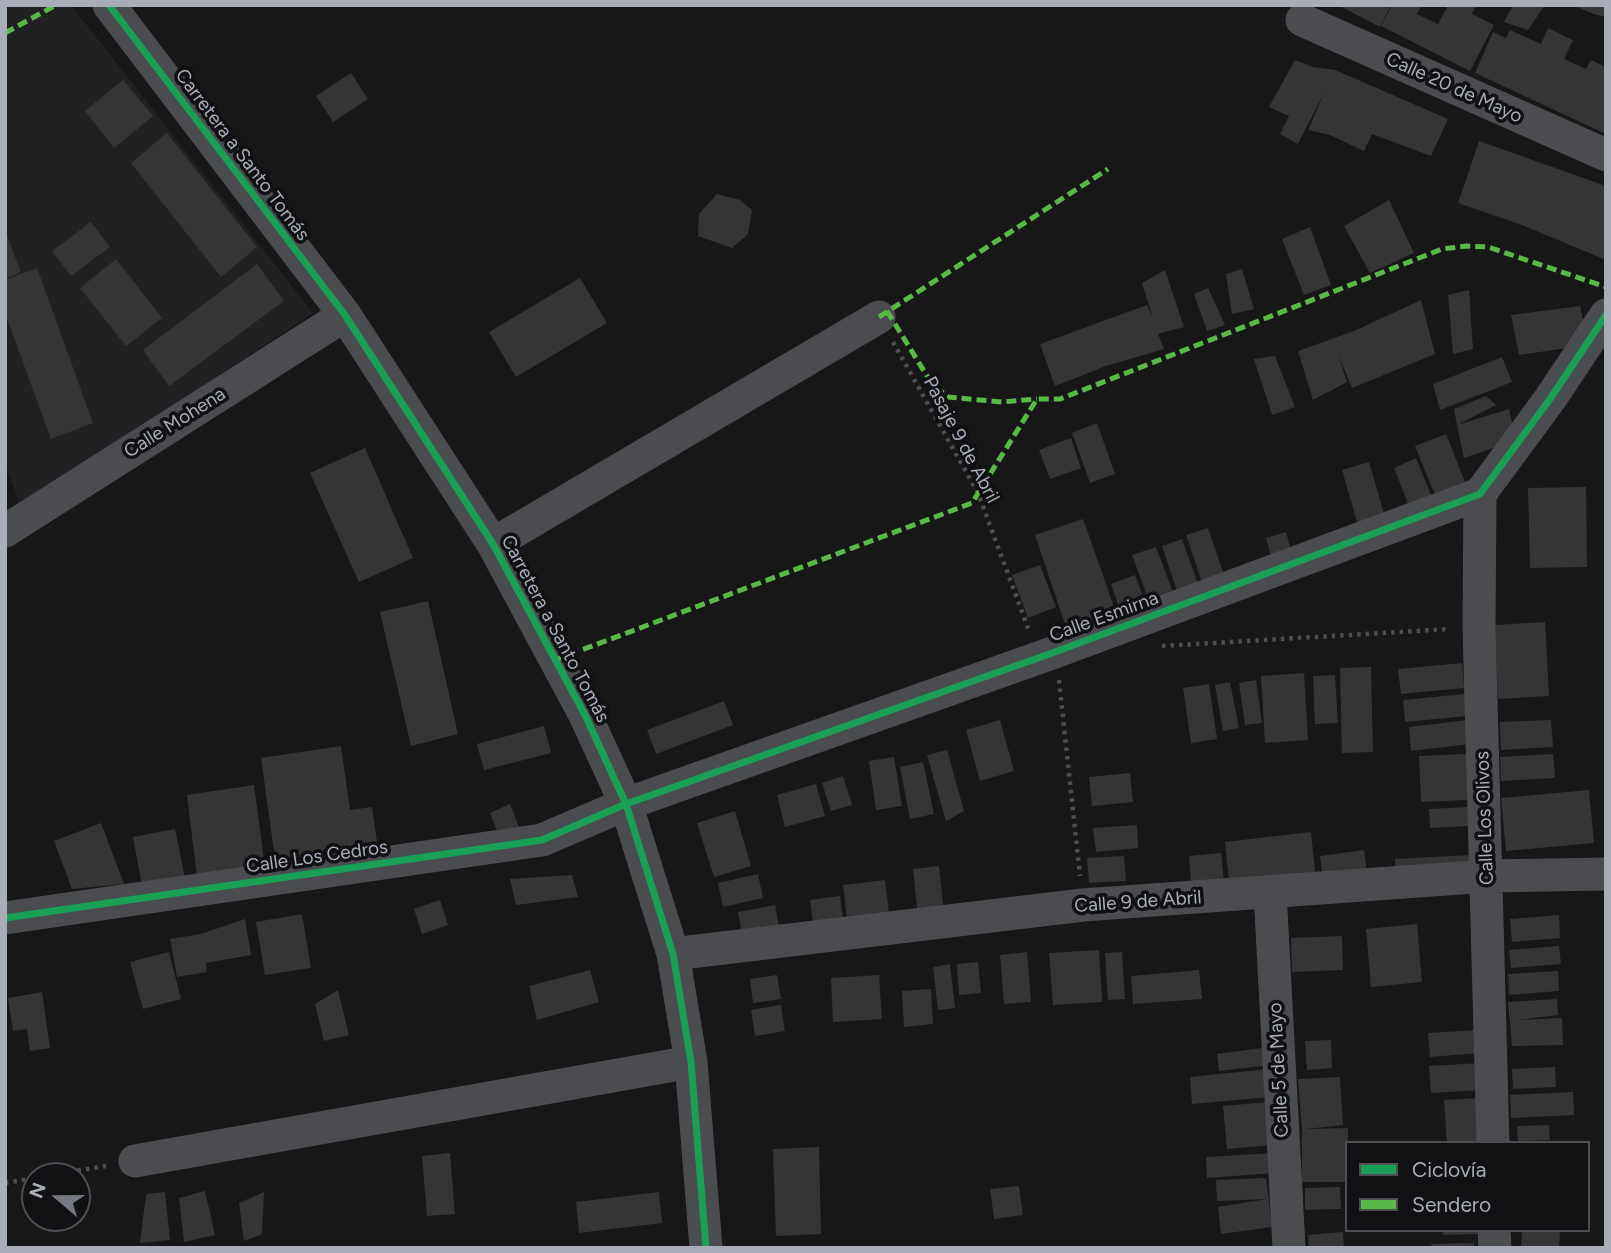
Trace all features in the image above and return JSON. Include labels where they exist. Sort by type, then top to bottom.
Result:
[{"type":"street","name":"Carretera a Santo Tomás","points":[[109,5],[345,315],[492,544],[585,715],[626,804],[673,954],[691,1062],[706,1248]]},
{"type":"street","name":"Calle 20 de Mayo","points":[[1301,20],[1606,155]]},
{"type":"street","name":"Calle Mohena","points":[[5,531],[345,315]]},
{"type":"street","points":[[1480,494],[1606,315]]},
{"type":"street","points":[[492,544],[879,317]]},
{"type":"street","name":"Calle Esmirna","points":[[626,804],[1048,655],[1480,494]]},
{"type":"street","name":"Calle Los Olivos","points":[[1480,494],[1479,627],[1488,876],[1493,1141]]},
{"type":"street","name":"Calle Los Cedros","points":[[5,918],[542,840],[626,804]]},
{"type":"street","name":"Calle 9 de Abril","points":[[673,954],[1083,905],[1488,876],[1606,874]]},
{"type":"street","name":"Calle 5 de Mayo","points":[[1270,892],[1289,1248]]},
{"type":"street","points":[[135,1161],[691,1062]]},
{"type":"path","points":[[1151,646],[1479,627]]},
{"type":"path","points":[[91,1168],[135,1161]]},
{"type":"shaded area","points":[[5,5],[71,5],[313,313],[20,506],[5,462]]},
{"type":"building","points":[[1338,5],[1391,5],[1380,27]]},
{"type":"building","points":[[1392,5],[1422,5],[1417,14],[1438,24],[1448,5],[1476,5],[1472,14],[1494,25],[1470,71],[1381,26]]},
{"type":"building","points":[[1513,5],[1545,5],[1528,30],[1504,22]]},
{"type":"building","points":[[1572,5],[1606,5],[1606,17],[1594,14]]},
{"type":"building","points":[[1548,28],[1573,40],[1564,59],[1586,69],[1591,60],[1606,67],[1606,134],[1475,73],[1493,32],[1506,38],[1510,30],[1541,44]]},
{"type":"building","points":[[1295,60],[1313,67],[1335,70],[1448,119],[1431,156],[1372,134],[1364,151],[1330,135],[1308,130],[1325,91],[1298,144],[1280,134],[1289,116],[1269,107]]},
{"type":"building","points":[[351,73],[368,99],[333,122],[316,96]]},
{"type":"building","points":[[123,80],[153,116],[114,148],[85,111]]},
{"type":"building","points":[[167,133],[257,247],[221,277],[131,163]]},
{"type":"building","points":[[1479,141],[1606,186],[1606,260],[1522,225],[1458,203]]},
{"type":"building","points":[[717,194],[740,200],[752,210],[748,234],[732,248],[698,236],[699,214]]},
{"type":"building","points":[[1389,200],[1414,253],[1370,273],[1344,226]]},
{"type":"building","points":[[91,222],[110,247],[71,276],[52,251]]},
{"type":"building","points":[[1310,227],[1331,285],[1304,295],[1282,239]]},
{"type":"building","points":[[5,231],[21,272],[5,279]]},
{"type":"building","points":[[116,259],[162,318],[126,346],[80,288]]},
{"type":"building","points":[[257,264],[284,301],[169,386],[143,350]]},
{"type":"building","points":[[37,268],[93,423],[51,439],[5,313],[5,280]]},
{"type":"building","points":[[1242,269],[1254,309],[1232,314],[1226,274]]},
{"type":"building","points":[[1165,270],[1184,327],[1158,334],[1164,349],[1106,366],[1055,386],[1040,344],[1147,305],[1153,318],[1142,283]]},
{"type":"building","points":[[580,278],[607,323],[516,377],[489,332]]},
{"type":"building","points":[[1208,288],[1225,325],[1207,331],[1194,294]]},
{"type":"building","points":[[1469,290],[1473,349],[1453,354],[1448,295]]},
{"type":"building","points":[[1421,300],[1435,354],[1352,388],[1338,354],[1347,382],[1313,400],[1298,351],[1354,331]]},
{"type":"building","points":[[1580,306],[1588,345],[1519,355],[1511,315]]},
{"type":"building","points":[[1275,356],[1295,407],[1272,415],[1254,359]]},
{"type":"building","points":[[1502,357],[1512,382],[1440,410],[1433,384]]},
{"type":"building","points":[[1486,396],[1496,405],[1457,425],[1454,409]]},
{"type":"building","points":[[1509,409],[1516,440],[1464,458],[1457,425]]},
{"type":"building","points":[[1097,423],[1115,474],[1090,483],[1072,433]]},
{"type":"building","points":[[1446,434],[1469,492],[1439,505],[1415,446]]},
{"type":"building","points":[[1071,438],[1081,468],[1050,479],[1039,450]]},
{"type":"building","points":[[365,448],[413,558],[359,582],[310,473]]},
{"type":"building","points":[[1416,458],[1436,507],[1413,516],[1394,468]]},
{"type":"building","points":[[1369,462],[1387,524],[1360,532],[1342,470]]},
{"type":"building","points":[[1586,487],[1587,567],[1530,568],[1528,488]]},
{"type":"building","points":[[1083,519],[1118,618],[1069,636],[1035,535]]},
{"type":"building","points":[[1208,528],[1226,581],[1204,588],[1186,535]]},
{"type":"building","points":[[1286,532],[1294,562],[1274,567],[1266,538]]},
{"type":"building","points":[[1182,539],[1199,587],[1178,594],[1162,546]]},
{"type":"building","points":[[1156,547],[1176,600],[1152,609],[1132,555]]},
{"type":"building","points":[[1040,565],[1056,607],[1028,618],[1012,575]]},
{"type":"building","points":[[1135,575],[1148,610],[1123,619],[1111,584]]},
{"type":"building","points":[[428,601],[458,734],[411,746],[380,612]]},
{"type":"building","points":[[1545,622],[1549,696],[1498,699],[1495,625]]},
{"type":"building","points":[[1462,663],[1464,688],[1401,694],[1398,669]]},
{"type":"building","points":[[1371,667],[1373,752],[1342,753],[1340,668]]},
{"type":"building","points":[[1304,673],[1308,740],[1265,743],[1261,676]]},
{"type":"building","points":[[1335,675],[1338,723],[1315,724],[1313,676]]},
{"type":"building","points":[[1256,680],[1262,723],[1245,725],[1239,683]]},
{"type":"building","points":[[1230,682],[1239,728],[1223,731],[1215,685]]},
{"type":"building","points":[[1209,684],[1217,739],[1191,743],[1183,688]]},
{"type":"building","points":[[1465,694],[1467,716],[1405,722],[1403,700]]},
{"type":"building","points":[[724,701],[733,725],[656,754],[647,730]]},
{"type":"building","points":[[1000,720],[1014,771],[980,781],[966,730]]},
{"type":"building","points":[[1468,720],[1470,744],[1411,751],[1409,727]]},
{"type":"building","points":[[1551,720],[1553,747],[1501,750],[1500,722]]},
{"type":"building","points":[[544,726],[551,753],[484,770],[477,744]]},
{"type":"building","points":[[341,746],[350,810],[372,807],[379,856],[351,861],[349,848],[275,859],[261,758]]},
{"type":"building","points":[[947,750],[964,811],[946,821],[927,755]]},
{"type":"building","points":[[1467,754],[1468,800],[1421,802],[1419,756]]},
{"type":"building","points":[[1553,754],[1555,778],[1501,781],[1500,757]]},
{"type":"building","points":[[894,757],[902,806],[876,810],[869,761]]},
{"type":"building","points":[[923,762],[934,814],[910,819],[900,767]]},
{"type":"building","points":[[1130,773],[1133,802],[1092,806],[1089,777]]},
{"type":"building","points":[[843,776],[852,805],[831,811],[822,783]]},
{"type":"building","points":[[816,784],[825,816],[785,827],[777,795]]},
{"type":"building","points":[[254,785],[265,867],[197,877],[187,795]]},
{"type":"building","points":[[1589,790],[1594,843],[1506,851],[1501,798]]},
{"type":"building","points":[[510,804],[519,827],[499,836],[490,813]]},
{"type":"building","points":[[1468,807],[1469,826],[1430,828],[1429,809]]},
{"type":"building","points":[[735,811],[751,866],[714,877],[697,823]]},
{"type":"building","points":[[101,823],[124,884],[72,889],[54,841]]},
{"type":"building","points":[[1137,825],[1138,848],[1096,852],[1093,828]]},
{"type":"building","points":[[175,829],[186,883],[143,891],[133,837]]},
{"type":"building","points":[[1311,832],[1318,901],[1232,911],[1225,842]]},
{"type":"building","points":[[1364,850],[1369,890],[1325,896],[1320,856]]},
{"type":"building","points":[[1221,853],[1226,904],[1193,907],[1189,856]]},
{"type":"building","points":[[1471,855],[1472,886],[1397,890],[1395,859]]},
{"type":"building","points":[[1124,856],[1126,881],[1089,883],[1087,858]]},
{"type":"building","points":[[939,866],[945,925],[919,927],[913,869]]},
{"type":"building","points":[[758,874],[763,898],[723,907],[718,883]]},
{"type":"building","points":[[572,875],[578,897],[516,905],[510,879]]},
{"type":"building","points":[[885,880],[891,930],[849,935],[843,885]]},
{"type":"building","points":[[840,896],[845,934],[815,938],[810,900]]},
{"type":"building","points":[[440,900],[448,925],[422,934],[414,909]]},
{"type":"building","points":[[775,905],[780,933],[743,940],[738,912]]},
{"type":"building","points":[[302,914],[311,968],[265,975],[256,922]]},
{"type":"building","points":[[1559,915],[1560,938],[1512,942],[1510,919]]},
{"type":"building","points":[[245,919],[251,955],[206,963],[207,972],[177,977],[170,939],[201,934]]},
{"type":"building","points":[[1417,924],[1422,982],[1371,987],[1366,929]]},
{"type":"building","points":[[1342,936],[1343,970],[1292,972],[1291,938]]},
{"type":"building","points":[[1559,946],[1561,964],[1511,968],[1509,950]]},
{"type":"building","points":[[1099,950],[1102,1002],[1053,1005],[1049,953]]},
{"type":"building","points":[[169,952],[181,999],[143,1009],[130,962]]},
{"type":"building","points":[[1027,952],[1031,1002],[1004,1004],[1000,955]]},
{"type":"building","points":[[1122,952],[1125,999],[1108,1000],[1105,953]]},
{"type":"building","points":[[978,962],[981,993],[959,995],[957,964]]},
{"type":"building","points":[[950,964],[955,1008],[938,1010],[933,967]]},
{"type":"building","points":[[590,970],[599,1002],[537,1020],[529,986]]},
{"type":"building","points":[[1199,970],[1202,999],[1133,1004],[1131,976]]},
{"type":"building","points":[[1558,971],[1559,991],[1509,995],[1508,974]]},
{"type":"building","points":[[777,975],[781,999],[753,1003],[750,979]]},
{"type":"building","points":[[879,975],[882,1019],[833,1022],[831,978]]},
{"type":"building","points":[[931,989],[933,1024],[904,1027],[902,991]]},
{"type":"building","points":[[338,990],[349,1035],[324,1041],[315,1004]]},
{"type":"building","points":[[42,992],[50,1048],[30,1051],[27,1029],[13,1031],[8,998]]},
{"type":"building","points":[[1557,999],[1558,1015],[1517,1020],[1562,1018],[1563,1045],[1512,1046],[1508,1002]]},
{"type":"building","points":[[781,1005],[785,1031],[755,1036],[751,1010]]},
{"type":"building","points":[[1478,1030],[1480,1053],[1430,1057],[1428,1033]]},
{"type":"building","points":[[1331,1040],[1332,1068],[1307,1070],[1305,1041]]},
{"type":"building","points":[[1269,1047],[1271,1065],[1219,1071],[1217,1054]]},
{"type":"building","points":[[1480,1063],[1482,1090],[1431,1093],[1429,1066]]},
{"type":"building","points":[[1555,1067],[1556,1087],[1513,1089],[1512,1069]]},
{"type":"building","points":[[1268,1069],[1271,1097],[1192,1104],[1190,1077]]},
{"type":"building","points":[[1340,1077],[1343,1125],[1306,1129],[1348,1128],[1348,1141],[1345,1141],[1345,1182],[1302,1182],[1298,1079]]},
{"type":"building","points":[[1573,1092],[1574,1115],[1511,1118],[1510,1095]]},
{"type":"building","points":[[1479,1098],[1481,1141],[1447,1141],[1444,1100]]},
{"type":"building","points":[[1269,1102],[1273,1145],[1227,1149],[1223,1106]]},
{"type":"building","points":[[1549,1125],[1550,1140],[1518,1141],[1517,1126]]},
{"type":"building","points":[[819,1147],[821,1234],[776,1236],[773,1149]]},
{"type":"building","points":[[450,1153],[455,1214],[427,1216],[422,1156]]},
{"type":"building","points":[[1274,1153],[1275,1173],[1207,1178],[1206,1157]]},
{"type":"building","points":[[1266,1178],[1272,1227],[1221,1234],[1218,1207],[1267,1199],[1217,1201],[1216,1180]]},
{"type":"building","points":[[1019,1186],[1023,1215],[994,1219],[990,1189]]},
{"type":"building","points":[[1340,1187],[1341,1209],[1305,1210],[1305,1188]]},
{"type":"building","points":[[205,1191],[215,1235],[184,1242],[179,1198]]},
{"type":"building","points":[[165,1192],[170,1240],[140,1243],[146,1194]]},
{"type":"building","points":[[264,1192],[262,1234],[244,1241],[239,1203]]},
{"type":"building","points":[[659,1192],[662,1223],[579,1233],[576,1202]]},
{"type":"building","points":[[1343,1232],[1344,1248],[1309,1248],[1308,1235]]},
{"type":"building","points":[[1443,1232],[1478,1234],[1443,1235]]},
{"type":"building","points":[[1522,1232],[1560,1232],[1559,1248],[1521,1248]]},
{"type":"building","points":[[1474,1243],[1474,1248],[1432,1248],[1431,1244]]},
{"type":"marked path","points":[[5,33],[56,5]]},
{"type":"marked path","points":[[879,317],[1108,169]]},
{"type":"marked path","points":[[555,660],[972,503],[1037,399],[1060,399],[1442,249],[1488,247],[1606,287]]},
{"type":"marked path","points":[[887,311],[932,384],[948,397],[1002,402],[1037,399]]},
{"type":"cycle path","points":[[109,5],[345,315],[493,544],[585,715],[626,804],[673,954],[691,1062],[706,1248]]},
{"type":"cycle path","points":[[5,918],[542,840],[626,804],[1055,652],[1480,494],[1550,399],[1606,315]]}]
